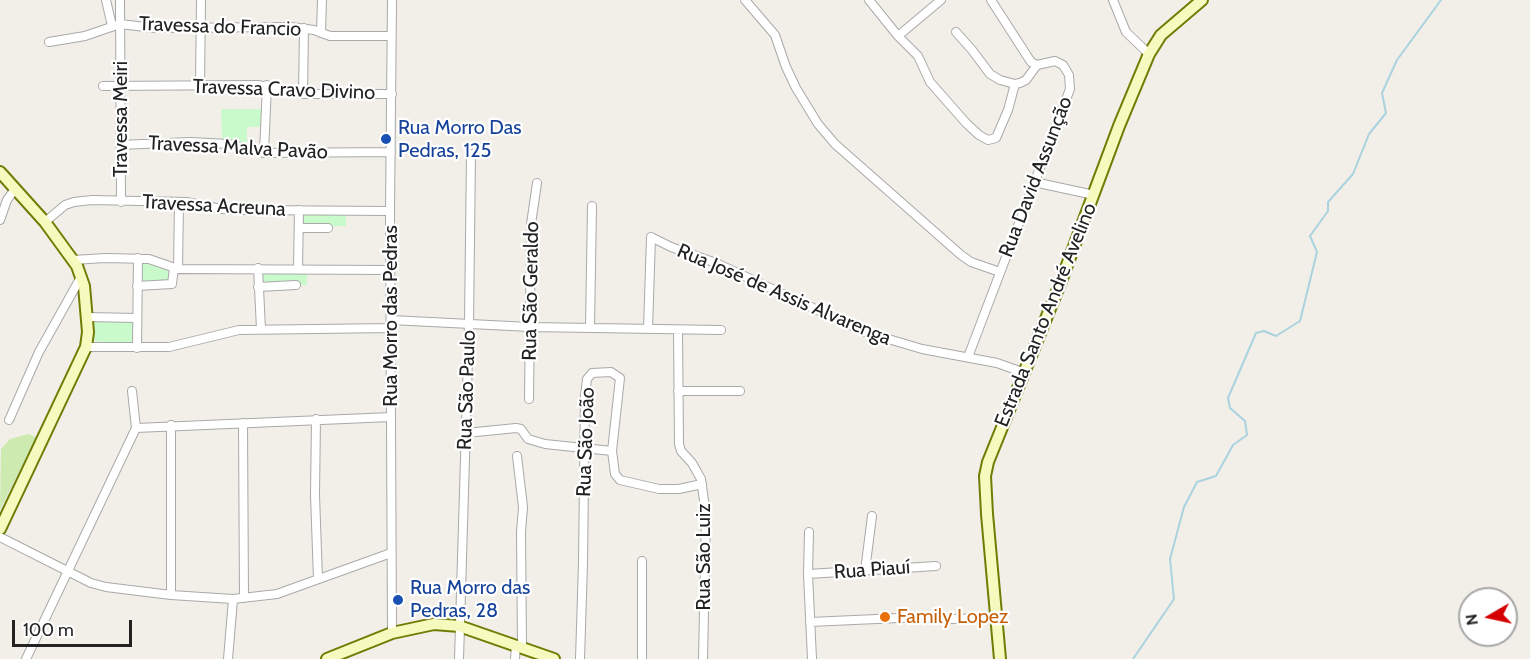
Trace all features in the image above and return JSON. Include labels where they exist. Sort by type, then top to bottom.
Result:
[{"type":"main road","name":"Estrada Santo André Avelino","points":[[1000,659],[985,476],[991,454],[1025,373],[1119,126],[1149,54],[1161,35],[1202,0]]},
{"type":"main road","points":[[0,172],[45,222],[73,260],[81,277],[87,301],[86,347],[0,529]]},
{"type":"main road","points":[[327,659],[392,633],[434,624],[459,626],[554,659]]},
{"type":"street","points":[[106,0],[112,26]]},
{"type":"street","name":"Travessa Meiri","points":[[120,0],[121,202]]},
{"type":"street","points":[[200,86],[201,0]]},
{"type":"street","points":[[321,33],[322,0]]},
{"type":"street","name":"Rua Morro das Pedras","points":[[392,0],[390,211],[392,633]]},
{"type":"street","points":[[745,0],[775,35],[786,68],[796,88],[818,124],[835,144],[960,255],[971,262],[1000,272]]},
{"type":"street","points":[[869,0],[898,36],[918,56],[930,82],[948,104],[979,135],[988,140],[996,138],[999,132],[1015,84]]},
{"type":"street","points":[[898,36],[941,0]]},
{"type":"street","points":[[956,32],[990,74],[1000,80],[1015,84],[1026,80],[1037,65],[1031,62],[991,0]]},
{"type":"street","points":[[1113,0],[1126,32],[1149,54]]},
{"type":"street","points":[[49,42],[85,36],[120,24]]},
{"type":"street","name":"Travessa do Francio","points":[[120,24],[147,28],[304,28],[330,36],[391,36]]},
{"type":"street","points":[[303,94],[304,28]]},
{"type":"street","name":"Rua David Assunção","points":[[968,357],[1070,89],[1066,69],[1060,62],[1037,65]]},
{"type":"street","name":"Travessa Cravo Divino","points":[[103,86],[267,86],[303,94],[392,94]]},
{"type":"street","points":[[264,153],[267,86]]},
{"type":"street","name":"Travessa Malva Pavão","points":[[120,145],[167,142],[229,144],[264,153],[391,152]]},
{"type":"street","name":"Rua São Paulo","points":[[459,659],[469,324],[471,154]]},
{"type":"street","points":[[1035,182],[1094,195]]},
{"type":"street","name":"Rua São Geraldo","points":[[529,399],[531,224],[537,183]]},
{"type":"street","points":[[0,220],[3,199],[15,189]]},
{"type":"street","name":"Travessa Acreuna","points":[[45,222],[65,205],[92,200],[179,202],[231,210],[390,211]]},
{"type":"street","points":[[137,286],[171,284],[176,268],[179,202]]},
{"type":"street","points":[[590,327],[592,206]]},
{"type":"street","points":[[298,268],[299,210]]},
{"type":"street","points":[[299,228],[328,228]]},
{"type":"street","name":"Rua José de Assis Alvarenga","points":[[648,329],[651,237],[671,247],[716,263],[865,332],[922,349],[997,363],[1025,373]]},
{"type":"street","points":[[137,348],[138,258]]},
{"type":"street","points":[[73,260],[138,258],[159,261],[176,268],[391,270]]},
{"type":"street","points":[[258,268],[261,329]]},
{"type":"street","points":[[9,420],[39,351],[81,277]]},
{"type":"street","points":[[258,287],[296,285]]},
{"type":"street","points":[[87,317],[137,318]]},
{"type":"street","points":[[86,347],[180,346],[226,332],[391,324],[721,330]]},
{"type":"street","name":"Rua São Luiz","points":[[678,330],[680,448],[696,470],[702,484],[707,528],[703,659]]},
{"type":"street","name":"Rua São João","points":[[580,659],[584,563],[584,449],[587,379],[592,373],[611,372],[620,378],[612,451],[615,474],[620,480],[659,489],[679,489],[702,484]]},
{"type":"street","points":[[26,659],[136,428],[132,391]]},
{"type":"street","points":[[678,391],[740,391]]},
{"type":"street","points":[[136,428],[391,417]]},
{"type":"street","points":[[316,419],[315,495],[318,579]]},
{"type":"street","points":[[243,423],[244,598]]},
{"type":"street","points":[[171,425],[171,595]]},
{"type":"street","points":[[476,432],[516,428],[521,429],[528,439],[545,444],[612,451]]},
{"type":"street","points":[[515,659],[519,646],[524,507],[517,456]]},
{"type":"street","points":[[866,571],[872,516]]},
{"type":"street","points":[[809,532],[808,574],[812,659]]},
{"type":"street","points":[[0,537],[66,572],[106,587],[171,595],[233,599],[277,594],[391,553]]},
{"type":"street","points":[[642,561],[642,659]]},
{"type":"street","name":"Rua Piauí","points":[[808,574],[936,566]]},
{"type":"street","points":[[228,659],[233,599]]},
{"type":"street","points":[[810,622],[921,617],[998,618]]},
{"type":"green space","points":[[221,109],[264,109],[263,127],[247,127],[247,145],[222,138]]},
{"type":"green space","points":[[299,214],[346,214],[346,226],[299,227]]},
{"type":"green space","points":[[139,263],[154,263],[170,269],[171,282],[140,283]]},
{"type":"green space","points":[[307,272],[307,285],[260,285],[260,273]]},
{"type":"green space","points":[[129,320],[135,323],[134,343],[98,342],[92,338],[94,322]]},
{"type":"green space","points":[[28,434],[36,437],[0,510],[1,449],[10,439]]},
{"type":"waterway","points":[[1133,659],[1174,599],[1170,559],[1184,507],[1197,482],[1216,476],[1233,445],[1247,435],[1245,421],[1230,408],[1228,398],[1256,333],[1264,331],[1276,336],[1300,321],[1317,252],[1310,236],[1328,211],[1328,202],[1353,174],[1369,134],[1386,113],[1382,93],[1397,60],[1441,0]]},
{"type":"place","name":"Rua Morro Das Pedras, 125","points":[[386,139]]},
{"type":"place","name":"Rua Morro das Pedras, 28","points":[[398,600]]},
{"type":"place","name":"Family Lopez","points":[[885,617]]}]
